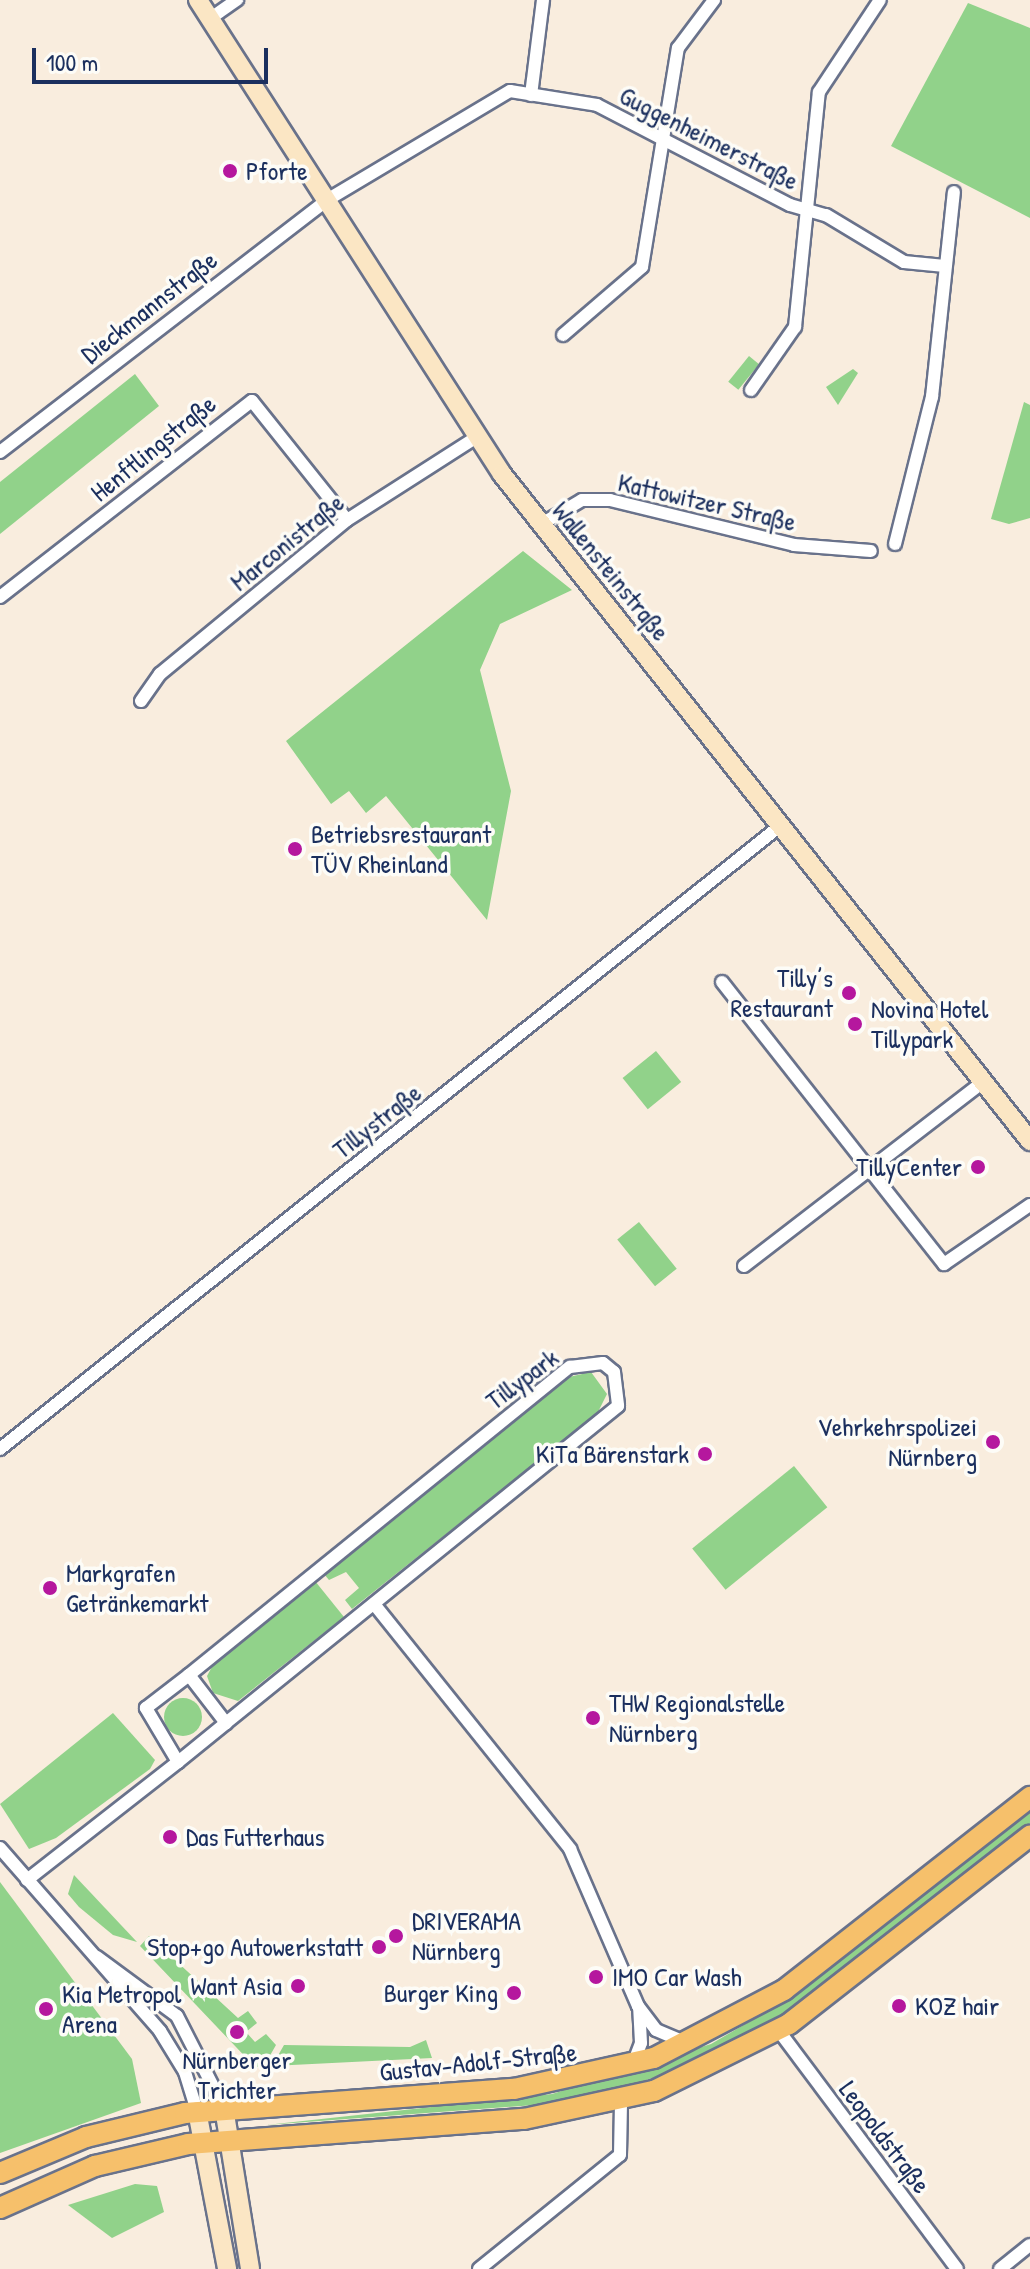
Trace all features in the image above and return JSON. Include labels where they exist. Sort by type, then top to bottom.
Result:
[{"type":"main road","name":"Gustav-Adolf-Straße","points":[[0,2173],[86,2137],[197,2111],[514,2089],[633,2065],[689,2044],[795,1983],[1030,1797]]},
{"type":"main road","points":[[0,2208],[95,2166],[203,2141],[502,2121],[621,2101],[703,2071],[779,2031],[1030,1836]]},
{"type":"street","name":"Wallensteinstraße","points":[[198,0],[477,437],[540,525],[1030,1141]]},
{"type":"street","points":[[211,18],[237,0]]},
{"type":"street","points":[[531,95],[543,0]]},
{"type":"street","points":[[563,335],[642,267],[661,136],[678,48],[714,0]]},
{"type":"street","points":[[751,390],[795,327],[819,92],[880,0]]},
{"type":"street","name":"Guggenheimerstraße","points":[[327,200],[494,95],[531,95],[597,105],[904,262],[945,266]]},
{"type":"street","points":[[895,544],[932,397],[954,192]]},
{"type":"street","name":"Dieckmannstraße","points":[[0,452],[327,200]]},
{"type":"street","name":"Henftlingstraße","points":[[0,597],[252,401],[347,520]]},
{"type":"street","name":"Marconistraße","points":[[141,701],[160,674],[347,520],[477,437]]},
{"type":"street","name":"Kattowitzer Straße","points":[[540,525],[582,500],[610,500],[794,545],[871,551]]},
{"type":"street","name":"Tillystraße","points":[[0,1449],[781,825]]},
{"type":"street","points":[[722,982],[944,1264],[1030,1205]]},
{"type":"street","points":[[744,1266],[866,1167],[984,1081]]},
{"type":"street","name":"Tillypark","points":[[27,1880],[178,1762],[618,1406],[614,1372],[603,1363],[570,1367],[146,1708],[178,1762]]},
{"type":"street","points":[[374,1604],[570,1849],[638,2006],[656,2030],[689,2044]]},
{"type":"street","points":[[189,1675],[226,1723]]},
{"type":"street","points":[[0,1848],[166,2041],[197,2111],[227,2269]]},
{"type":"street","points":[[89,1953],[126,1973],[177,2016],[224,2108],[250,2269]]},
{"type":"street","points":[[633,2065],[641,2043],[638,2006]]},
{"type":"street","name":"Leopoldstraße","points":[[779,2031],[957,2269]]},
{"type":"street","points":[[479,2269],[620,2155],[621,2101]]},
{"type":"street","points":[[1000,2269],[1030,2245]]},
{"type":"green space","points":[[968,3],[1030,28],[1030,218],[891,146]]},
{"type":"green space","points":[[749,356],[759,364],[738,390],[728,382]]},
{"type":"green space","points":[[853,369],[858,373],[838,405],[826,387]]},
{"type":"green space","points":[[135,374],[159,406],[0,534],[0,482]]},
{"type":"green space","points":[[1024,402],[1030,405],[1030,518],[1009,524],[991,519]]},
{"type":"green space","points":[[523,551],[572,590],[500,624],[480,670],[511,791],[487,920],[386,796],[366,813],[349,791],[331,804],[286,741]]},
{"type":"green space","points":[[656,1051],[681,1082],[648,1109],[623,1078]]},
{"type":"green space","points":[[639,1222],[677,1269],[655,1286],[617,1240]]},
{"type":"green space","points":[[591,1372],[607,1394],[597,1414],[352,1609],[345,1600],[359,1588],[346,1572],[329,1580],[324,1574],[569,1377]]},
{"type":"green space","points":[[794,1466],[827,1507],[726,1590],[692,1548]]},
{"type":"green space","points":[[315,1581],[344,1617],[238,1701],[213,1693],[207,1676],[214,1663]]},
{"type":"green space","points":[[183,1698],[197,1703],[202,1717],[197,1731],[183,1736],[169,1731],[164,1717],[169,1703]]},
{"type":"green space","points":[[113,1713],[155,1760],[150,1769],[56,1838],[29,1849],[0,1804]]},
{"type":"green space","points":[[1030,1807],[1030,1823],[870,1951],[771,2024],[685,2068],[575,2102],[266,2125],[552,2094],[711,2044],[773,2008]]},
{"type":"green space","points":[[74,1875],[137,1942],[113,1935],[79,1907],[68,1894]]},
{"type":"green space","name":"Kia Metropol Arena","points":[[0,1882],[132,2059],[141,2103],[0,2153]]},
{"type":"green space","points":[[149,1936],[238,2018],[248,2011],[257,2023],[246,2032],[255,2042],[266,2034],[276,2045],[264,2066],[255,2067],[140,1946]]},
{"type":"green space","points":[[426,2040],[432,2058],[272,2066],[284,2045],[410,2047]]},
{"type":"green space","points":[[135,2184],[157,2186],[164,2212],[112,2238],[68,2205]]},
{"type":"place","name":"Pforte","points":[[230,171]]},
{"type":"place","name":"Betriebsrestaurant TÜV Rheinland","points":[[295,849]]},
{"type":"place","name":"Tilly’s Restaurant","points":[[849,993]]},
{"type":"place","name":"Novina Hotel Tillypark","points":[[855,1024]]},
{"type":"place","name":"TillyCenter","points":[[978,1167]]},
{"type":"place","name":"Vehrkehrspolizei Nürnberg","points":[[993,1442]]},
{"type":"place","name":"KiTa Bärenstark","points":[[705,1454]]},
{"type":"place","name":"Markgrafen Getränkemarkt","points":[[50,1588]]},
{"type":"place","name":"THW Regionalstelle Nürnberg","points":[[593,1718]]},
{"type":"place","name":"Das Futterhaus","points":[[170,1837]]},
{"type":"place","name":"DRIVERAMA Nürnberg","points":[[396,1936]]},
{"type":"place","name":"Stop+go Autowerkstatt","points":[[379,1947]]},
{"type":"place","name":"IMO Car Wash","points":[[596,1977]]},
{"type":"place","name":"Want Asia","points":[[298,1986]]},
{"type":"place","name":"Burger King","points":[[514,1993]]},
{"type":"place","name":"KOZ hair","points":[[899,2006]]},
{"type":"place","name":"Kia Metropol Arena","points":[[46,2009]]},
{"type":"place","name":"Nürnberger Trichter","points":[[237,2032]]}]
